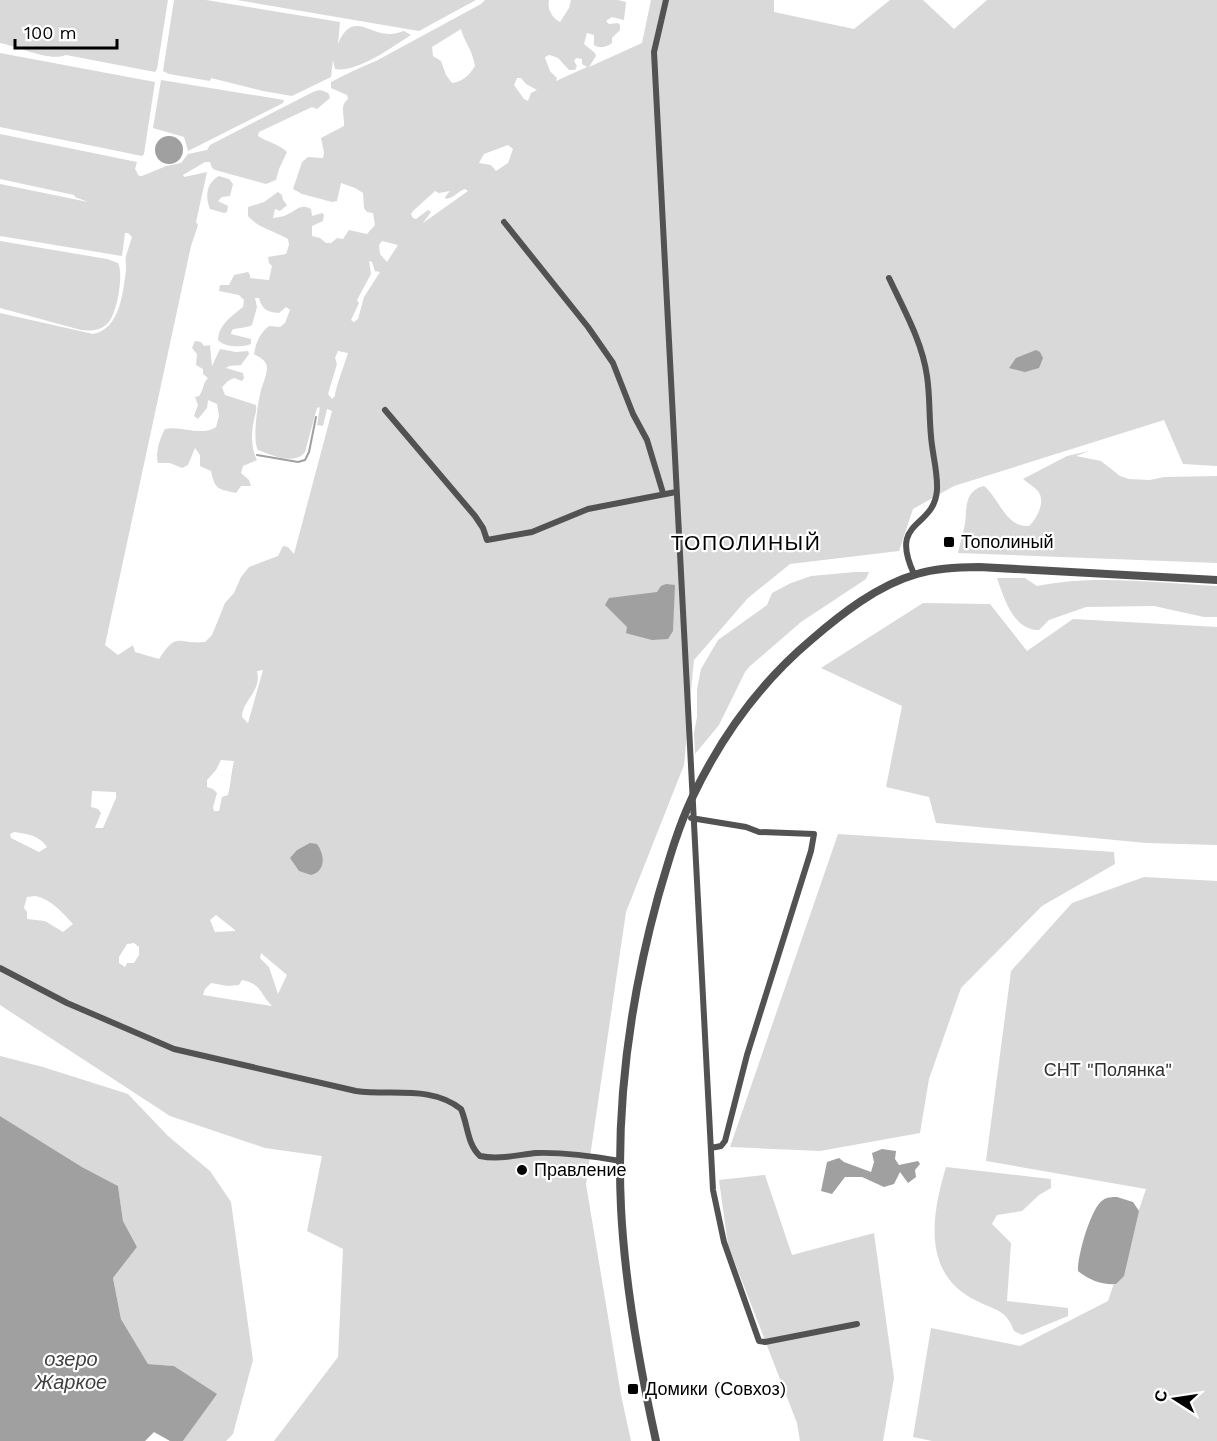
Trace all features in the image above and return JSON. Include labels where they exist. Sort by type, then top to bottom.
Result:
[{"type":"street","points":[[666,0],[654,52],[713,1190],[724,1242],[759,1341],[765,1342],[857,1324]]},
{"type":"street","points":[[504,222],[588,327],[613,363],[633,414],[647,440],[663,493]]},
{"type":"street","points":[[889,278],[917,337],[929,389],[928,411],[937,490],[935,504],[922,520],[912,527],[906,542],[908,561],[914,574]]},
{"type":"street","points":[[385,410],[475,516],[487,540],[532,532],[588,509],[676,492]]},
{"type":"street","points":[[656,1441],[642,1380],[629,1298],[622,1225],[620,1161],[623,1094],[634,999],[650,929],[672,851],[693,797],[738,720],[778,670],[806,644],[845,613],[889,586],[914,574],[954,567],[979,567],[1217,580]]},
{"type":"street","points":[[684,817],[746,826],[759,832],[814,834],[778,960],[747,1056],[724,1141],[720,1146],[711,1148]]},
{"type":"street","points":[[0,968],[67,1004],[174,1049],[356,1091],[424,1093],[438,1097],[460,1109],[470,1143],[480,1156],[505,1157],[537,1153],[565,1153],[620,1161]]},
{"type":"green space","points":[[0,0],[168,0],[157,69],[155,72],[66,55],[59,57],[42,55],[0,43]]},
{"type":"green space","points":[[174,0],[206,0],[340,22],[338,44],[343,34],[355,26],[382,33],[392,34],[404,31],[411,35],[374,58],[353,67],[335,69],[333,60],[331,77],[292,96],[211,78],[210,81],[163,71]]},
{"type":"green space","points":[[237,0],[476,0],[419,31]]},
{"type":"green space","points":[[485,0],[549,0],[551,13],[560,22],[571,0],[626,2],[624,20],[612,17],[606,21],[609,24],[618,23],[620,25],[620,30],[612,38],[612,43],[603,47],[596,46],[594,35],[587,33],[584,44],[596,56],[589,67],[642,43],[651,0],[774,0],[774,12],[854,29],[890,0],[923,0],[954,29],[987,0],[1217,0],[1217,466],[1183,464],[1164,420],[954,486],[913,509],[899,551],[790,564],[748,598],[694,660],[684,765],[626,912],[586,1184],[621,1395],[631,1441],[274,1441],[338,1357],[343,1249],[307,1231],[322,1156],[265,1148],[170,1116],[0,1005],[0,313],[93,334],[102,331],[115,318],[118,309],[125,279],[126,256],[132,237],[125,233],[122,256],[0,236],[0,184],[88,202],[74,195],[0,179],[0,134],[137,162],[135,169],[139,176],[142,176],[166,166],[181,163],[188,154],[207,150],[210,145],[314,91],[321,90],[329,94],[330,98],[317,109],[312,107],[259,132],[258,136],[287,152],[276,180],[266,184],[215,170],[210,162],[205,162],[183,175],[184,177],[207,172],[196,222],[198,225],[191,246],[105,645],[118,655],[133,645],[135,652],[159,659],[175,642],[205,642],[212,635],[225,603],[234,593],[241,577],[249,567],[278,556],[283,546],[288,547],[294,554],[332,411],[327,409],[323,426],[317,425],[320,407],[317,408],[305,452],[300,456],[289,459],[258,450],[256,421],[267,367],[264,361],[254,354],[263,332],[269,326],[280,327],[285,323],[290,310],[286,307],[279,313],[269,311],[264,308],[259,298],[255,298],[257,307],[252,325],[232,330],[231,334],[251,339],[251,344],[228,345],[218,340],[219,334],[227,321],[243,307],[244,300],[239,295],[219,291],[220,285],[229,285],[234,275],[248,272],[250,278],[269,280],[272,266],[268,257],[286,254],[289,245],[288,239],[252,220],[248,216],[248,207],[264,202],[278,192],[287,205],[280,211],[275,209],[273,218],[285,216],[304,207],[311,209],[312,216],[322,213],[324,215],[323,221],[312,226],[312,236],[326,243],[331,243],[337,238],[343,239],[349,230],[367,234],[375,225],[373,213],[367,212],[364,208],[363,193],[355,188],[341,183],[337,201],[332,202],[302,194],[293,189],[302,162],[308,157],[323,158],[321,138],[344,126],[343,108],[348,99],[347,95],[331,88],[331,82],[376,61]],"holes":[[[461,29],[475,66],[466,77],[452,83],[441,61],[433,56],[432,47]],[[550,55],[558,58],[569,70],[575,70],[576,58],[582,59],[582,64],[587,67],[556,81],[557,78],[550,71],[545,58]],[[517,78],[521,78],[537,90],[531,93],[528,101],[514,85]],[[508,145],[513,149],[508,163],[496,171],[491,165],[479,163],[484,154]],[[465,189],[468,191],[423,223],[431,212],[428,210],[416,219],[411,214],[435,191],[439,193],[450,191],[445,197],[446,199]],[[382,241],[398,245],[387,262],[380,254],[379,245]],[[369,261],[372,262],[375,271],[380,272],[364,297],[358,319],[354,322],[351,320],[359,303],[357,300],[371,274]],[[338,351],[348,353],[335,396],[332,399],[328,394],[337,364],[335,358]],[[263,670],[248,723],[242,717],[243,711],[257,685],[257,671]],[[221,760],[234,761],[228,795],[222,797],[219,811],[214,811],[213,807],[217,793],[207,787],[207,780]],[[92,791],[116,792],[116,798],[103,828],[95,828],[101,813],[98,809],[91,807]],[[14,832],[40,840],[47,847],[39,852],[11,838],[10,834]],[[35,896],[51,903],[73,924],[63,932],[45,921],[27,919],[27,912],[24,908],[27,897]],[[216,915],[235,931],[215,932],[210,920]],[[134,943],[139,947],[139,955],[134,963],[127,963],[125,967],[119,963],[119,957],[127,944]],[[261,953],[287,975],[278,994],[269,967],[260,958]],[[242,980],[249,982],[257,987],[272,1006],[203,995],[211,983],[228,986],[239,985]]]},
{"type":"green space","points":[[0,53],[155,82],[144,154],[142,156],[0,127]]},
{"type":"green space","points":[[161,80],[284,100],[283,103],[188,151],[184,137],[153,128]]},
{"type":"green space","points":[[219,176],[229,179],[233,184],[230,196],[222,197],[218,201],[228,206],[227,212],[224,213],[210,209],[207,200],[211,182]]},
{"type":"green space","points":[[0,241],[107,259],[118,263],[120,268],[119,294],[108,323],[95,330],[81,330],[0,308]]},
{"type":"green space","points":[[195,341],[201,342],[204,346],[210,345],[212,366],[220,349],[236,352],[248,351],[249,354],[241,365],[226,368],[243,373],[242,381],[234,378],[222,387],[225,395],[256,405],[252,440],[257,460],[243,466],[241,473],[249,480],[251,486],[241,486],[236,493],[218,488],[211,471],[200,466],[200,455],[195,448],[188,465],[182,468],[170,463],[158,463],[158,446],[165,429],[204,431],[216,427],[219,416],[217,404],[208,400],[207,408],[198,419],[194,416],[198,405],[195,397],[201,394],[208,378],[203,374],[203,369],[196,365],[197,354],[192,348]]},
{"type":"green space","points":[[1089,451],[1076,456],[1101,461],[1120,476],[1129,479],[1217,476],[1217,563],[958,553],[968,501],[978,488],[984,486],[1014,522],[1029,526],[1035,519],[1041,500],[1038,491],[1023,479],[1067,456]]},
{"type":"green space","points":[[869,572],[866,579],[801,622],[750,666],[719,725],[695,754],[697,689],[701,669],[718,640],[767,605],[772,593],[791,583],[811,576]]},
{"type":"green space","points":[[997,578],[1025,578],[1037,586],[1059,582],[1104,580],[1217,586],[1217,617],[1204,617],[1154,606],[1086,607],[1049,620],[1039,630],[1030,629],[1022,625],[1011,612]]},
{"type":"green space","points":[[923,603],[990,604],[1027,651],[1073,619],[1217,627],[1217,845],[1146,843],[936,823],[929,797],[886,787],[902,706],[821,668]]},
{"type":"green space","points":[[838,834],[1114,852],[1115,864],[1042,906],[961,988],[929,1079],[920,1133],[820,1151],[730,1147]]},
{"type":"green space","name":"СНТ \"Полянка\"","points":[[1144,877],[1217,881],[1217,1441],[932,1441],[913,1437],[931,1328],[1020,1346],[1108,1301],[1146,1189],[986,1161],[1011,971],[1072,903]]},
{"type":"green space","points":[[0,1056],[128,1094],[168,1136],[210,1171],[231,1202],[253,1360],[233,1434],[226,1441],[183,1441],[216,1394],[174,1366],[148,1364],[121,1319],[113,1278],[137,1247],[123,1221],[118,1186],[82,1167],[0,1116]]},
{"type":"green space","points":[[946,1167],[1051,1179],[1051,1188],[1039,1195],[1022,1211],[997,1215],[992,1224],[1011,1243],[1007,1301],[1068,1308],[1068,1316],[1022,1335],[1014,1331],[1004,1314],[959,1290],[947,1276],[939,1260],[935,1243],[937,1205]]},
{"type":"green space","points":[[765,1175],[792,1255],[874,1233],[894,1378],[883,1441],[800,1441],[797,1423],[728,1245],[719,1180]]},
{"type":"water","points":[[169,136],[179,140],[183,150],[179,160],[169,164],[159,160],[155,150],[159,140]]},
{"type":"water","points":[[1036,350],[1043,358],[1039,368],[1025,372],[1009,368],[1016,358]]},
{"type":"water","points":[[675,585],[673,631],[668,639],[652,640],[626,633],[627,627],[605,605],[609,598],[657,592],[661,586]]},
{"type":"water","points":[[310,843],[317,844],[323,858],[322,866],[311,875],[299,871],[290,858],[297,850]]},
{"type":"water","name":"озеро Жаркое","points":[[0,1116],[82,1167],[118,1186],[123,1221],[137,1247],[113,1278],[121,1319],[148,1364],[174,1366],[217,1394],[183,1441],[170,1441],[154,1432],[145,1441],[0,1441]]},
{"type":"water","points":[[882,1149],[896,1151],[895,1159],[899,1165],[918,1161],[920,1164],[915,1170],[916,1177],[908,1183],[900,1172],[894,1184],[884,1187],[862,1177],[845,1177],[832,1194],[821,1191],[827,1162],[839,1158],[871,1172],[874,1162],[872,1153]]},
{"type":"water","points":[[1117,1197],[1133,1202],[1139,1211],[1124,1276],[1116,1284],[1106,1284],[1082,1274],[1078,1271],[1078,1264],[1082,1244],[1098,1204],[1108,1198]]},
{"type":"waterway","points":[[257,455],[298,462],[305,460],[309,452],[316,417]]},
{"type":"place","name":"Тополиный","points":[[949,542]]},
{"type":"place","name":"Правление","points":[[522,1170]]},
{"type":"place","name":"Домики (Совхоз)","points":[[633,1389]]},
{"type":"district","name":"ТОПОЛИНЫЙ","points":[[746,543]]}]
